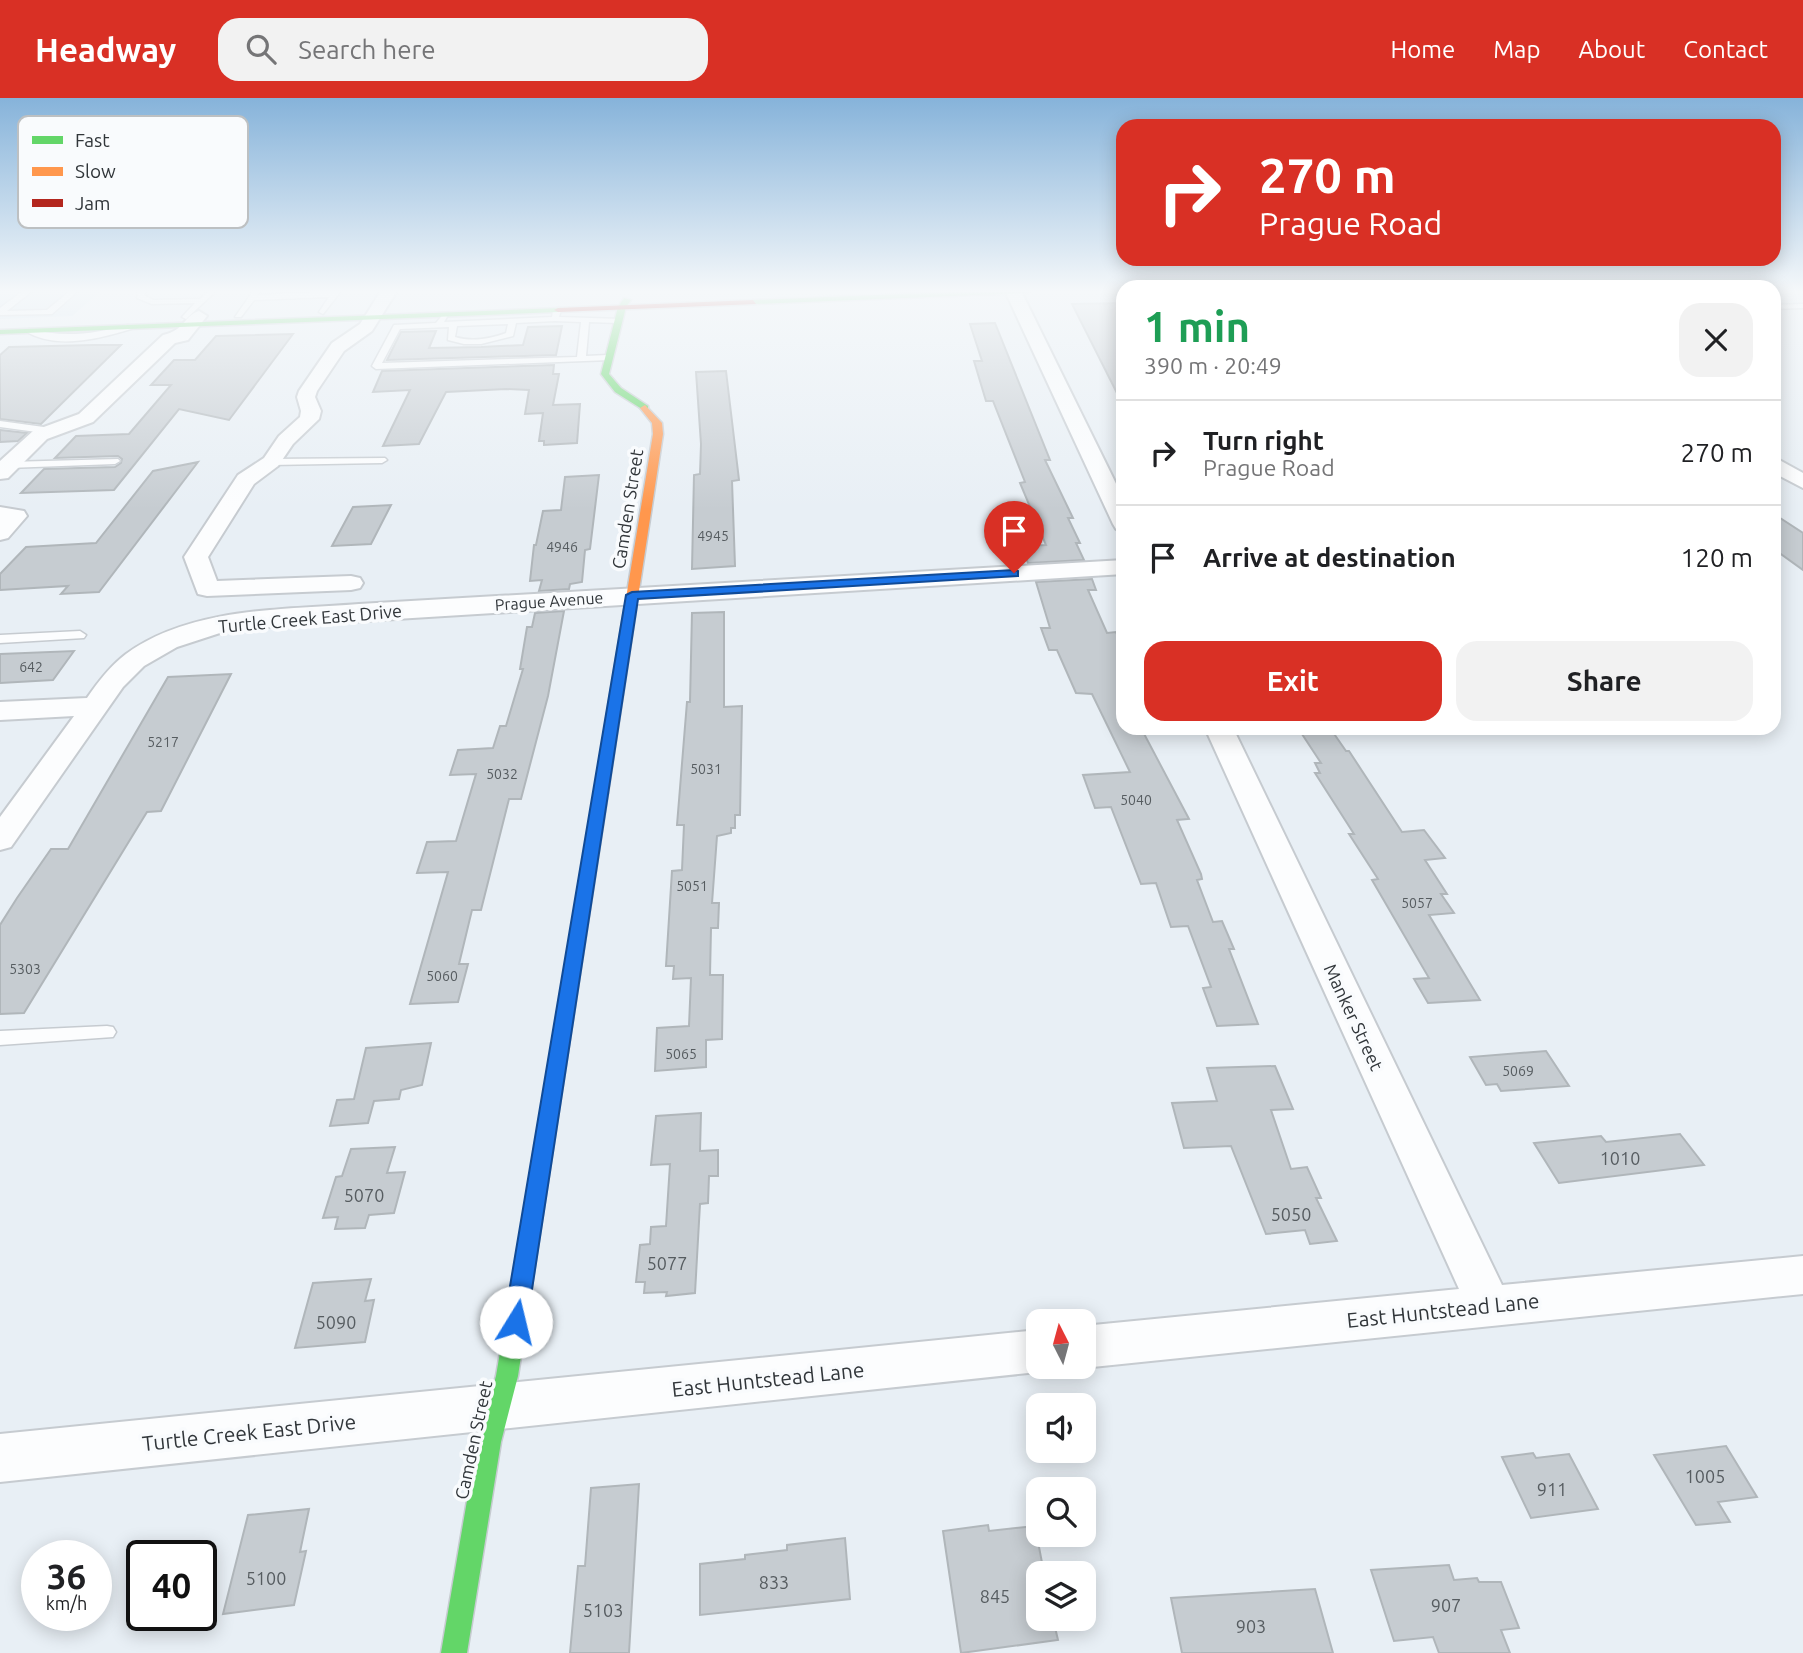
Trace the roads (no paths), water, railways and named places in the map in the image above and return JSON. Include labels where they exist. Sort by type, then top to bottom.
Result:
[{"type":"main road","name":"Camden Street","points":[[454,1653],[489,1442],[511,1349],[659,429],[647,408],[618,391],[608,381],[604,372],[606,364]]},
{"type":"street","points":[[6,464],[40,435],[86,418],[142,364]]},
{"type":"street","points":[[326,364],[307,392],[311,411],[309,419],[286,440],[271,462],[246,480],[196,557],[207,589],[351,583]]},
{"type":"street","points":[[1048,364],[1116,507]]},
{"type":"street","points":[[1781,468],[1803,482]]},
{"type":"street","points":[[0,514],[16,516],[0,533]]},
{"type":"street","name":"Prague Avenue","points":[[466,606],[1116,567]]},
{"type":"street","name":"Turtle Creek East Drive","points":[[0,841],[117,676],[135,660],[168,641],[208,628],[250,620],[466,606]]},
{"type":"street","points":[[0,711],[95,705]]},
{"type":"street","name":"Manker Street","points":[[1222,735],[1489,1305]]},
{"type":"street","name":"East Huntstead Lane","points":[[1096,1346],[1803,1275]]},
{"type":"street","name":"East Huntstead Lane","points":[[499,1407],[1026,1352]]},
{"type":"street","name":"Turtle Creek East Drive","points":[[0,1458],[499,1407]]},
{"type":"lane","points":[[377,364],[376,366],[447,364]]},
{"type":"lane","points":[[0,424],[51,431]]},
{"type":"lane","points":[[271,462],[382,460]]},
{"type":"lane","points":[[6,464],[115,461]]},
{"type":"lane","points":[[0,639],[80,635]]},
{"type":"lane","points":[[0,1038],[107,1032]]}]
